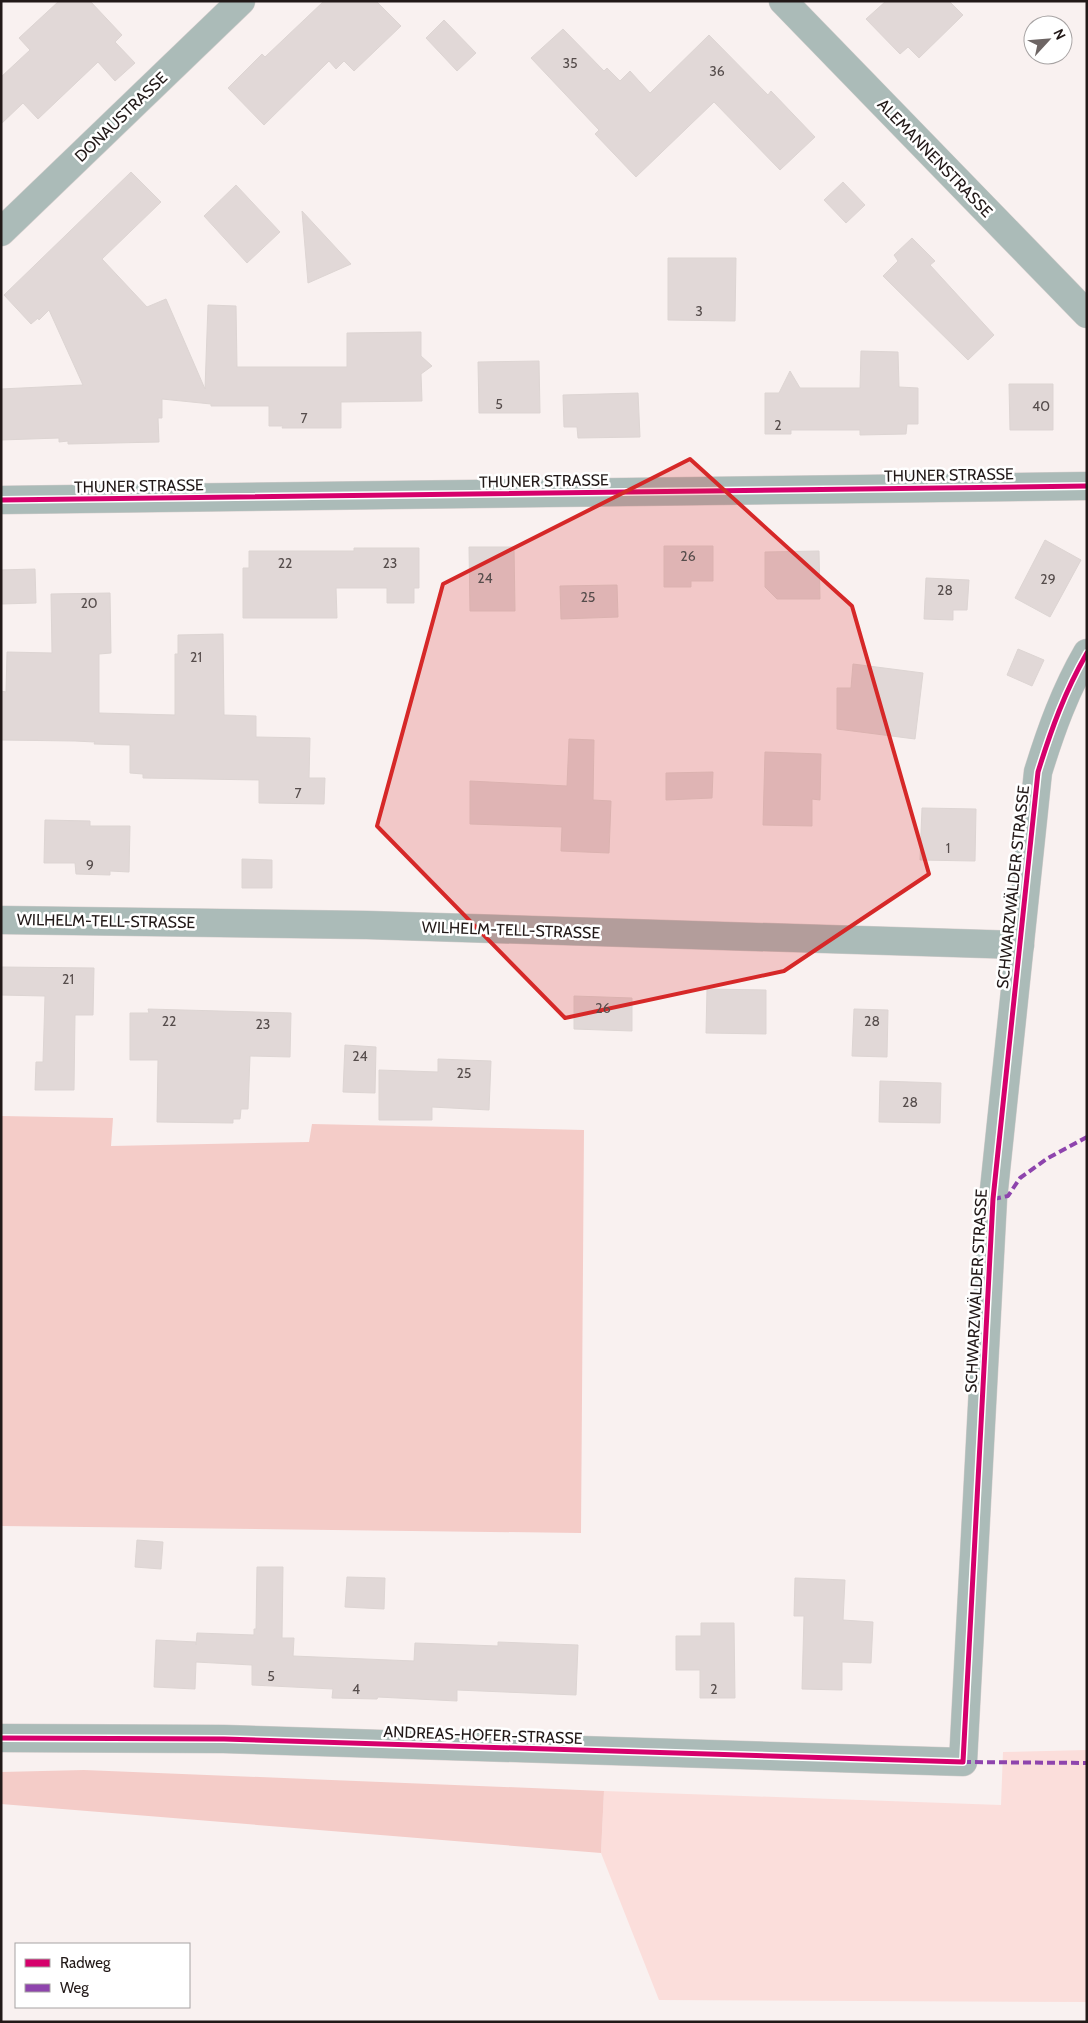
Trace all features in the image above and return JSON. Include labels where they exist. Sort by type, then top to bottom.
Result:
[{"type":"street","name":"DONAUSTRASSE","points":[[1,232],[241,1]]},
{"type":"street","name":"ALEMANNENSTRASSE","points":[[782,1],[1087,314]]},
{"type":"street","name":"THUNER STRASSE","points":[[1,500],[1087,486]]},
{"type":"street","name":"SCHWARZWÄLDER STRASSE","points":[[963,1762],[993,1199],[1038,772],[1049,734],[1070,681],[1087,653]]},
{"type":"street","name":"WILHELM-TELL-STRASSE","points":[[1,920],[367,925],[1020,945]]},
{"type":"street","name":"ANDREAS-HOFER-STRASSE","points":[[1,1738],[234,1739],[963,1762]]},
{"type":"highlighted area","points":[[690,459],[852,606],[929,874],[784,971],[565,1018],[377,826],[443,584]]},
{"type":"shaded area","points":[[1,1116],[113,1118],[111,1146],[309,1142],[312,1124],[584,1130],[581,1533],[1,1526]]},
{"type":"shaded area","points":[[1087,1750],[1087,2002],[659,2000],[601,1853],[604,1791],[1001,1805],[1003,1752]]},
{"type":"shaded area","points":[[84,1770],[604,1791],[601,1853],[1,1804],[1,1772]]},
{"type":"building","points":[[59,1],[90,1],[122,35],[115,42],[135,63],[115,81],[98,62],[38,119],[23,103],[1,124],[1,77],[30,50],[19,38]]},
{"type":"building","points":[[324,1],[376,1],[401,26],[354,71],[344,61],[336,69],[329,61],[264,125],[228,88],[262,54],[265,57]]},
{"type":"building","points":[[886,1],[949,1],[963,15],[919,58],[908,47],[900,54],[866,19]]},
{"type":"building","points":[[444,20],[476,53],[457,71],[426,38]]},
{"type":"building","points":[[563,29],[604,71],[607,68],[620,81],[630,71],[650,93],[709,35],[768,95],[771,91],[815,137],[780,170],[714,102],[636,177],[595,134],[599,130],[531,58]]},
{"type":"building","points":[[131,172],[161,202],[102,259],[147,307],[166,299],[205,389],[208,305],[236,306],[237,367],[347,367],[347,333],[421,332],[421,356],[432,366],[421,374],[422,401],[341,402],[341,428],[282,428],[283,426],[269,426],[269,406],[211,406],[211,404],[162,399],[162,418],[158,418],[159,442],[68,444],[68,441],[59,442],[59,438],[1,440],[1,389],[83,385],[49,310],[39,320],[38,318],[31,324],[4,295]]},
{"type":"building","points":[[843,182],[865,205],[846,223],[824,200]]},
{"type":"building","points":[[236,185],[280,232],[247,263],[204,216]]},
{"type":"building","points":[[302,211],[351,264],[308,283]]},
{"type":"building","points":[[912,238],[935,261],[930,265],[994,335],[968,360],[883,276],[898,261],[894,255]]},
{"type":"building","points":[[668,258],[736,258],[735,321],[668,320]]},
{"type":"building","points":[[861,351],[898,352],[899,387],[918,388],[918,424],[907,424],[906,434],[860,435],[860,430],[791,430],[791,434],[765,434],[765,393],[779,393],[790,371],[800,388],[860,388]]},
{"type":"building","points":[[539,361],[540,413],[479,413],[478,362]]},
{"type":"building","points":[[1009,384],[1053,384],[1053,430],[1010,430]]},
{"type":"building","points":[[638,393],[640,437],[578,438],[577,427],[564,427],[563,395]]},
{"type":"building","points":[[1045,540],[1081,560],[1050,617],[1015,598]]},
{"type":"building","points":[[664,546],[713,546],[713,581],[691,581],[691,587],[664,587]]},
{"type":"building","points":[[469,547],[514,547],[515,611],[470,611]]},
{"type":"building","points":[[354,548],[419,548],[419,588],[414,588],[414,603],[387,603],[387,588],[336,588],[337,618],[243,618],[243,568],[249,568],[249,551],[354,551]]},
{"type":"building","points":[[819,551],[820,599],[777,599],[765,587],[765,552]]},
{"type":"building","points":[[35,569],[36,603],[1,604],[1,570]]},
{"type":"building","points":[[926,578],[969,580],[967,610],[953,610],[953,620],[924,619]]},
{"type":"building","points":[[617,585],[618,617],[561,619],[560,586]]},
{"type":"building","points":[[110,593],[111,653],[99,654],[99,713],[175,715],[175,654],[178,654],[178,635],[223,634],[224,715],[256,716],[256,737],[310,738],[309,778],[325,778],[324,804],[259,803],[259,780],[143,778],[143,774],[130,773],[130,745],[94,744],[95,742],[75,741],[1,740],[1,691],[6,692],[7,652],[52,653],[51,594]]},
{"type":"building","points":[[1018,649],[1044,660],[1032,686],[1007,675]]},
{"type":"building","points":[[853,664],[923,673],[915,739],[837,729],[837,688],[851,688]]},
{"type":"building","points":[[569,739],[594,740],[593,800],[611,801],[609,853],[561,851],[562,827],[470,824],[470,781],[567,786]]},
{"type":"building","points":[[765,752],[821,754],[820,800],[812,799],[812,826],[763,825]]},
{"type":"building","points":[[713,772],[712,798],[666,800],[666,773]]},
{"type":"building","points":[[922,808],[976,809],[975,861],[920,860]]},
{"type":"building","points":[[45,820],[90,821],[90,826],[130,826],[129,872],[110,871],[110,875],[76,874],[75,863],[44,863]]},
{"type":"building","points":[[242,859],[272,860],[272,888],[242,888]]},
{"type":"building","points":[[1,967],[94,968],[93,1015],[75,1015],[74,1090],[35,1090],[36,1062],[43,1062],[45,996],[1,995]]},
{"type":"building","points":[[707,989],[766,990],[766,1034],[706,1033]]},
{"type":"building","points":[[574,996],[632,998],[632,1031],[574,1029]]},
{"type":"building","points":[[148,1009],[291,1013],[290,1057],[250,1056],[248,1109],[241,1109],[240,1119],[233,1119],[233,1123],[157,1122],[158,1060],[130,1060],[130,1013],[149,1013]]},
{"type":"building","points":[[854,1009],[888,1010],[887,1057],[852,1056]]},
{"type":"building","points":[[345,1045],[376,1047],[375,1093],[343,1092]]},
{"type":"building","points":[[438,1059],[491,1061],[489,1110],[432,1107],[432,1120],[379,1120],[379,1070],[438,1072]]},
{"type":"building","points":[[880,1081],[941,1083],[940,1123],[879,1122]]},
{"type":"building","points":[[137,1540],[163,1542],[161,1569],[135,1567]]},
{"type":"building","points":[[257,1567],[283,1567],[282,1638],[294,1638],[293,1656],[414,1661],[415,1643],[498,1646],[498,1642],[578,1645],[576,1695],[457,1690],[457,1701],[378,1697],[377,1699],[332,1698],[333,1689],[252,1685],[252,1665],[196,1662],[195,1689],[154,1687],[156,1640],[196,1642],[196,1645],[197,1633],[254,1635],[254,1629],[256,1629]]},
{"type":"building","points":[[347,1577],[385,1578],[384,1609],[345,1607]]},
{"type":"building","points":[[795,1578],[845,1580],[843,1620],[873,1622],[871,1663],[842,1662],[842,1690],[802,1689],[804,1616],[794,1616]]},
{"type":"building","points":[[701,1623],[734,1623],[735,1698],[700,1698],[700,1670],[676,1670],[676,1636],[701,1636]]},
{"type":"marked path","points":[[993,1199],[1008,1196],[1020,1178],[1048,1158],[1087,1137]]},
{"type":"marked path","points":[[963,1762],[1087,1763]]},
{"type":"cycle path","points":[[1,500],[1087,486]]},
{"type":"cycle path","points":[[1,1738],[224,1739],[963,1762],[993,1199],[1038,772],[1059,711],[1087,653]]}]
